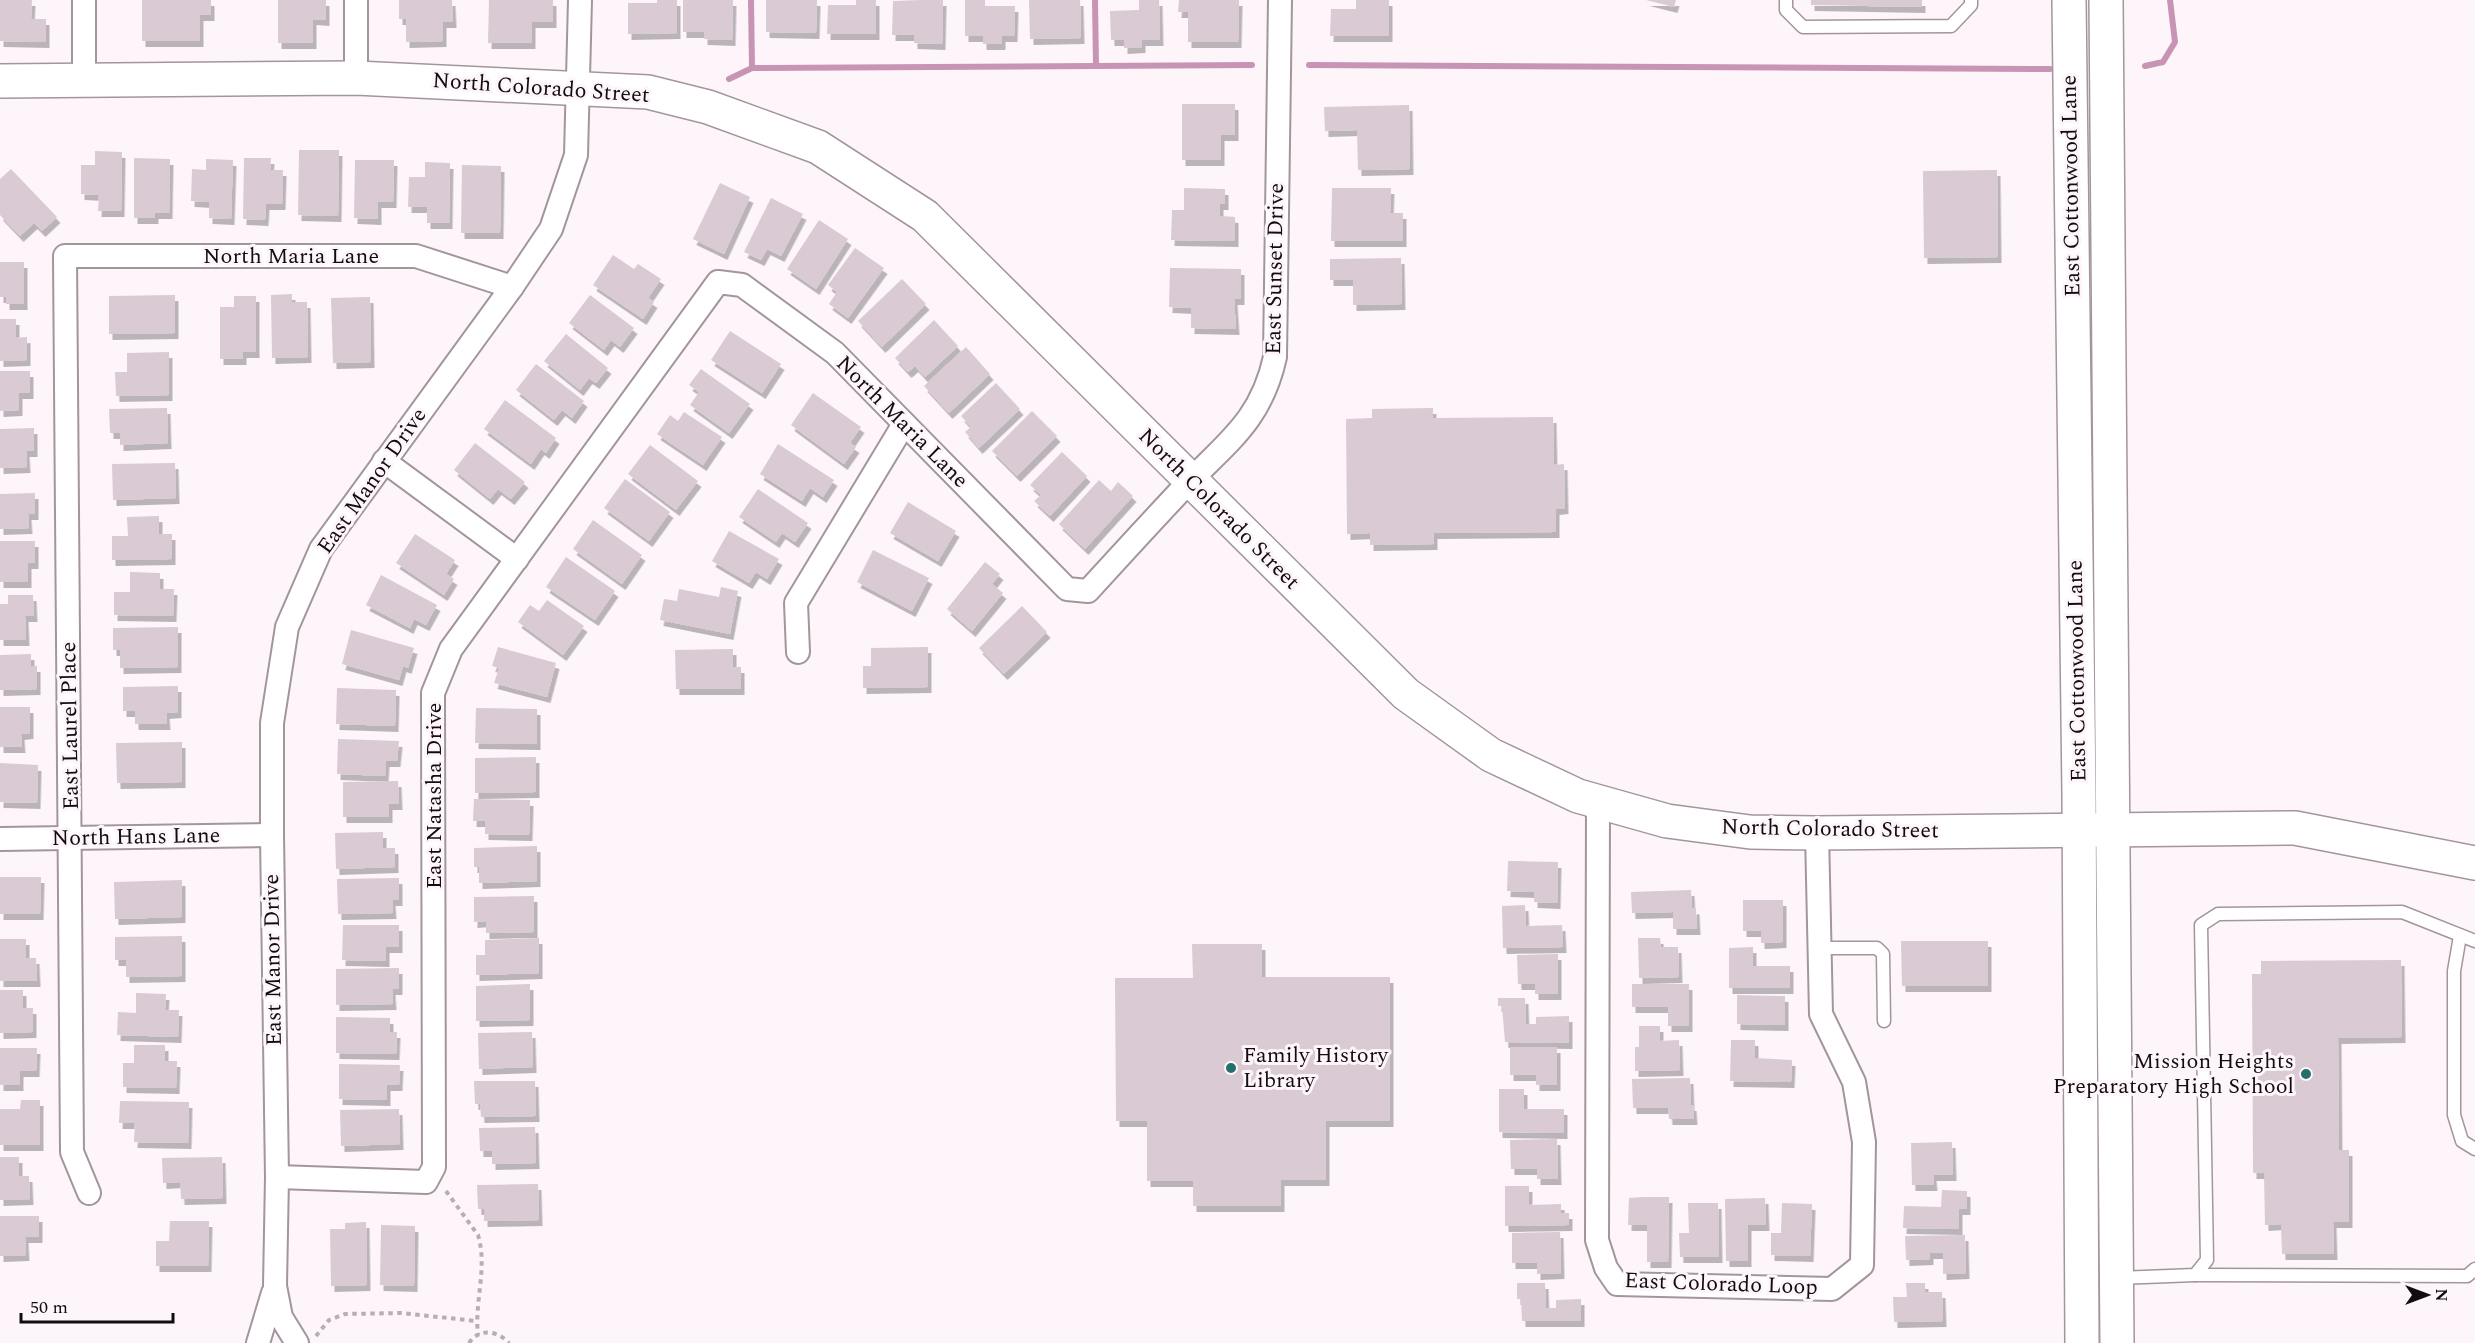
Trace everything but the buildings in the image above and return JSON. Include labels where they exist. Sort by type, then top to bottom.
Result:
[{"type":"street","points":[[84,0],[84,81]]},
{"type":"street","points":[[356,0],[356,78]]},
{"type":"street","name":"East Manor Drive","points":[[302,1342],[281,1317],[275,1286],[277,1177],[272,723],[287,627],[321,549],[551,229],[576,155],[580,0]]},
{"type":"street","name":"East Sunset Drive","points":[[1067,589],[1088,591],[1190,481],[1234,438],[1251,416],[1270,380],[1275,357],[1280,0]]},
{"type":"street","name":"East Cottonwood Lane","points":[[2069,0],[2079,830],[2082,1343]]},
{"type":"street","name":"East Cottonwood Lane","points":[[2106,0],[2117,1343]]},
{"type":"street","name":"North Colorado Street","points":[[0,81],[356,78],[648,92],[708,107],[818,147],[915,210],[933,225],[1406,694],[1491,755],[1578,796],[1667,821],[1750,832],[2295,828],[2475,863]]},
{"type":"street","name":"North Maria Lane","points":[[65,256],[416,256],[512,286]]},
{"type":"street","name":"East Laurel Place","points":[[65,256],[72,1152],[89,1193]]},
{"type":"street","name":"North Maria Lane","points":[[718,282],[742,285],[835,353],[1067,589]]},
{"type":"street","name":"East Natasha Drive","points":[[277,1177],[426,1182],[434,1167],[433,693],[451,650],[718,282]]},
{"type":"street","points":[[798,652],[796,603],[904,423]]},
{"type":"street","points":[[384,461],[517,559]]},
{"type":"street","name":"East Colorado Loop","points":[[1598,801],[1597,1240],[1606,1268],[1617,1284],[1832,1289],[1862,1265],[1864,1143],[1854,1082],[1821,1014],[1817,833]]},
{"type":"street","name":"North Hans Lane","points":[[0,839],[272,835]]},
{"type":"street","name":"East Manor Drive","points":[[258,1343],[275,1286]]},
{"type":"street","points":[[258,1343],[272,1336],[302,1342]]},
{"type":"lane","points":[[1786,0],[1786,10],[1803,27],[1951,26],[1971,6],[1971,0]]},
{"type":"lane","points":[[2195,1275],[2207,1260],[2200,925],[2218,914],[2402,912],[2475,941]]},
{"type":"lane","points":[[2460,936],[2454,971],[2454,1115],[2462,1141],[2475,1149]]},
{"type":"lane","points":[[1820,948],[1877,948],[1883,954],[1884,1022]]},
{"type":"lane","points":[[2117,1278],[2195,1275],[2467,1276],[2475,1269]]},
{"type":"path","points":[[447,1192],[478,1235],[480,1244],[481,1275],[476,1321],[478,1335]]},
{"type":"path","points":[[302,1342],[329,1320],[345,1314],[401,1313],[476,1321]]},
{"type":"path","points":[[469,1343],[478,1335],[494,1333],[508,1343]]},
{"type":"waterway","points":[[751,0],[752,68]]},
{"type":"waterway","points":[[1095,0],[1096,66]]},
{"type":"waterway","points":[[2145,66],[2163,62],[2175,42],[2170,0]]},
{"type":"waterway","points":[[729,79],[752,68],[1252,65]]},
{"type":"waterway","points":[[1309,65],[2050,69]]},
{"type":"place","name":"Family History Library","points":[[1231,1068]]},
{"type":"place","name":"Mission Heights Preparatory High School","points":[[2306,1074]]}]
